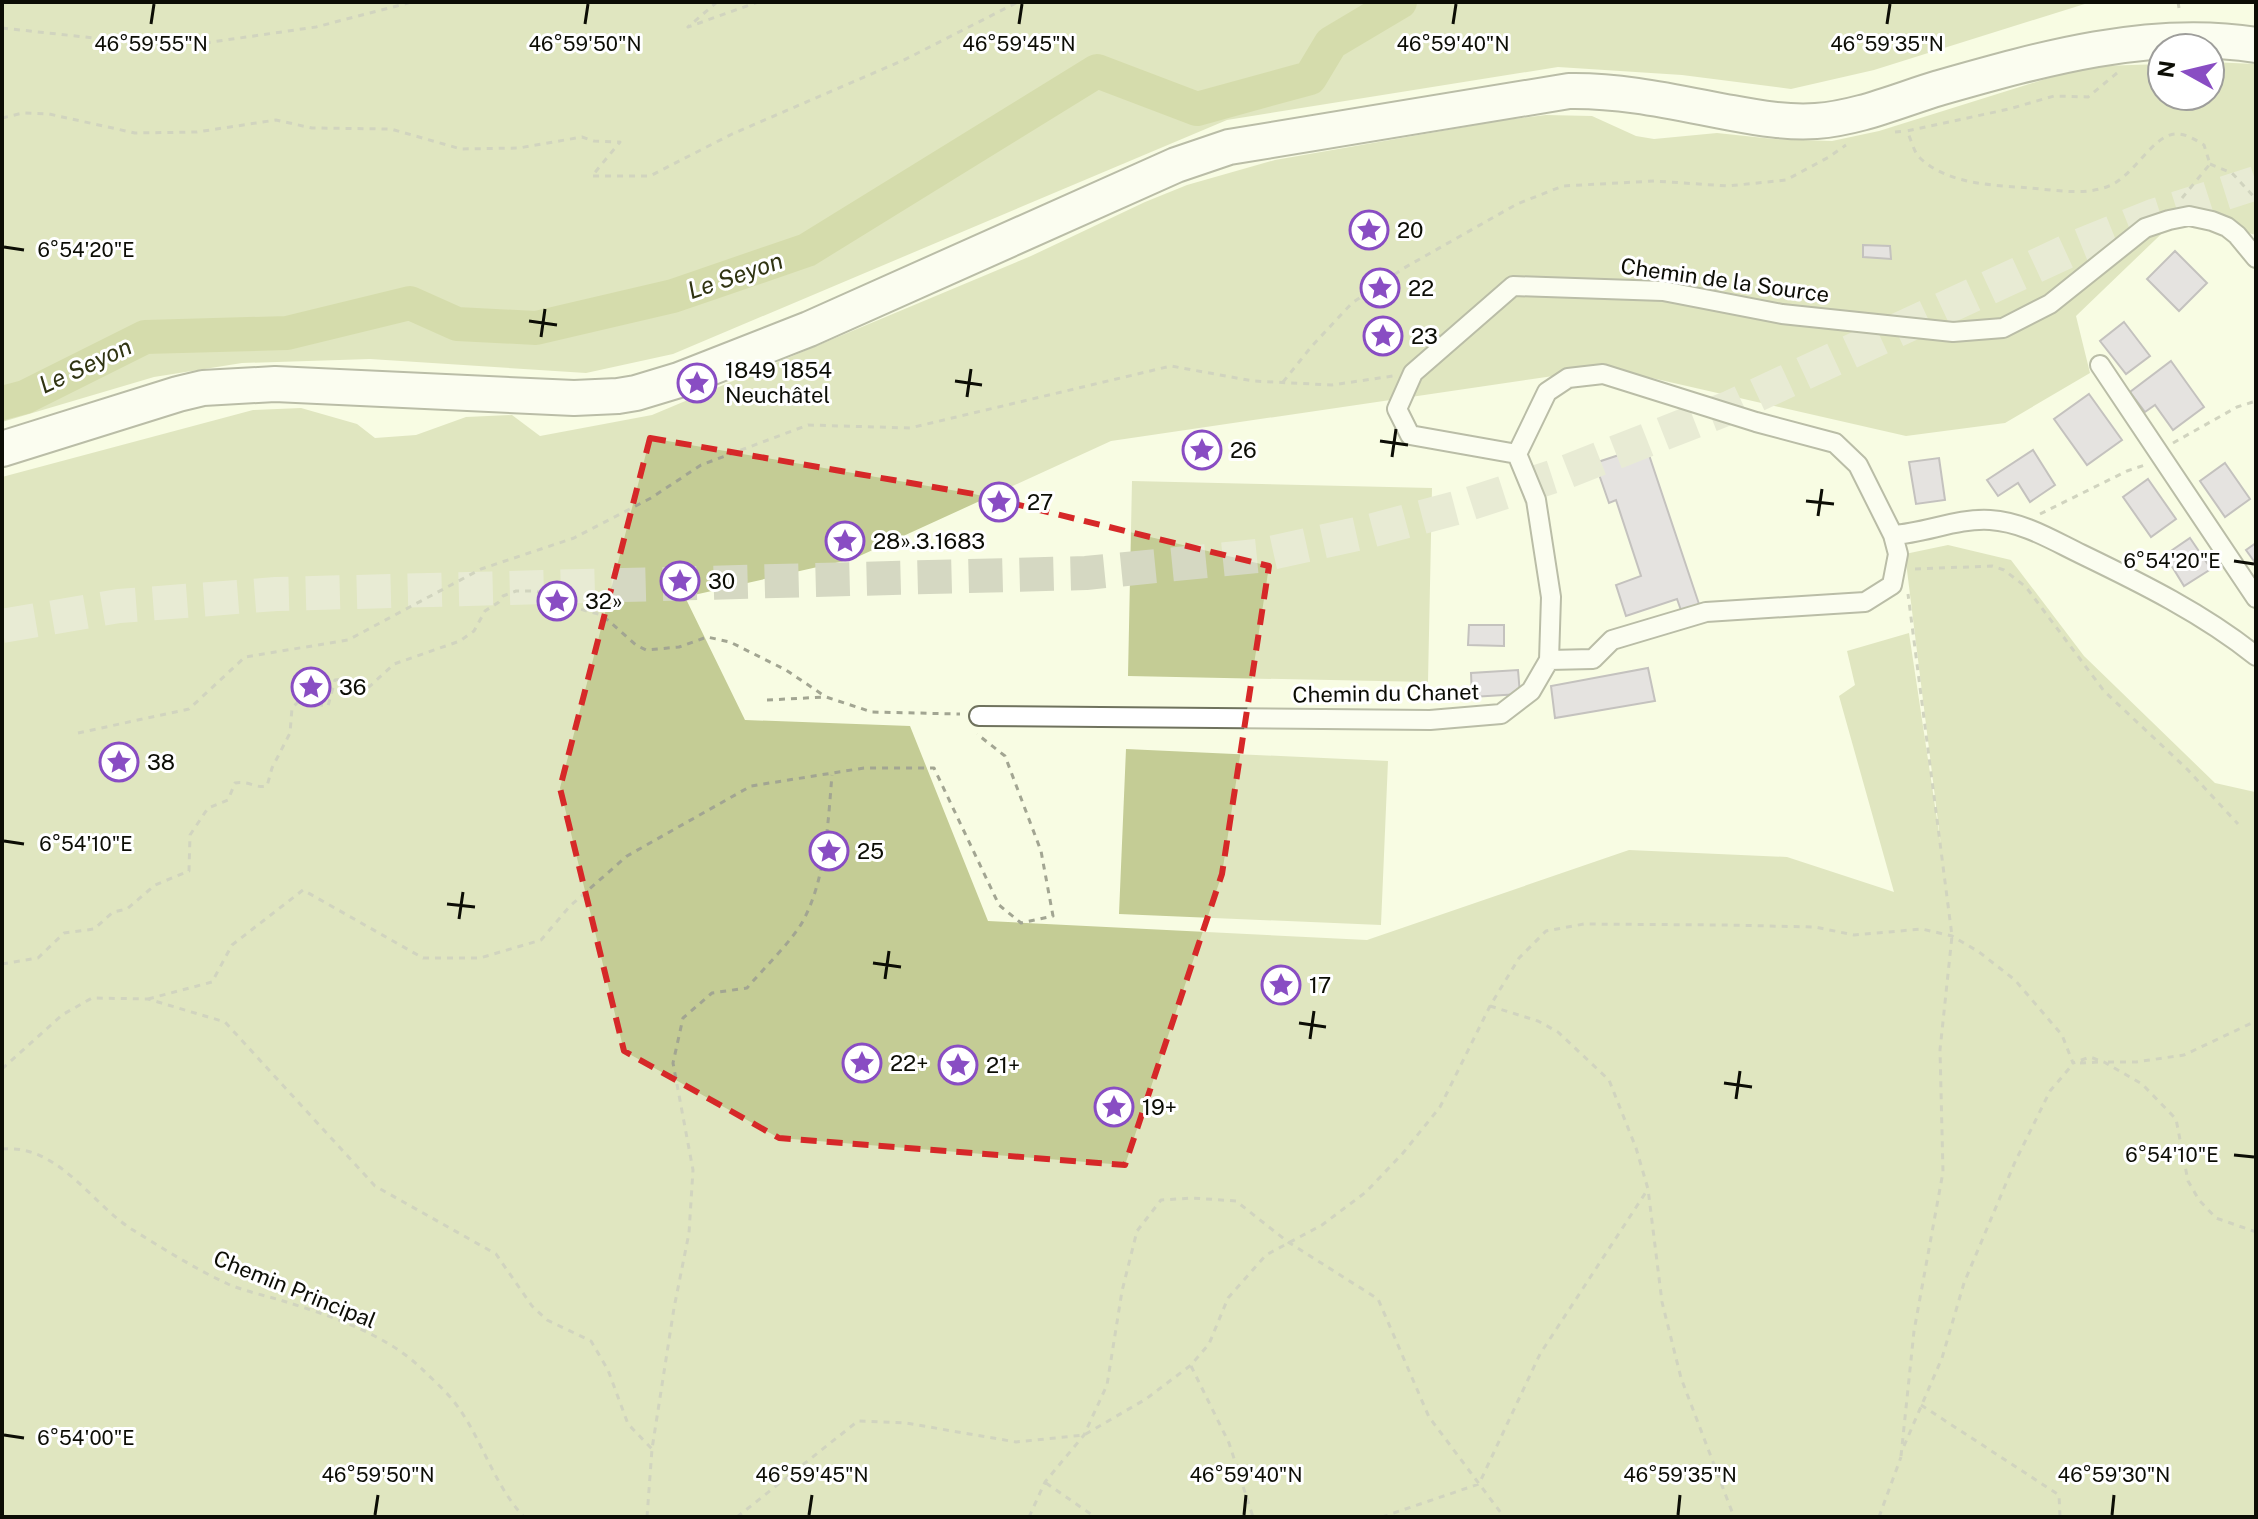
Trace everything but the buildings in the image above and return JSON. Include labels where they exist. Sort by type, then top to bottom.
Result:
[{"type":"highway","points":[[1941,88],[2029,47],[2116,22],[2177,18],[2229,20],[2256,25]]},
{"type":"highway","points":[[2,449],[178,394],[240,384],[574,398],[636,393],[679,380],[809,329],[1176,165],[1229,147],[1569,91],[1614,93],[1751,116],[1815,121],[1851,116],[1941,88],[2066,56],[2139,43],[2224,40],[2256,45]]},
{"type":"street","points":[[2189,216],[2227,227],[2256,258]]},
{"type":"street","name":"Chemin de la Source","points":[[1517,454],[1410,435],[1397,409],[1413,373],[1513,286],[1663,291],[1782,314],[1953,332],[2003,328],[2050,304],[2145,228],[2189,216]]},
{"type":"street","points":[[2100,365],[2256,598]]},
{"type":"street","points":[[1603,374],[1835,443],[1858,465],[1893,535],[1898,554],[1893,577],[1865,602],[1706,612],[1612,640],[1593,659],[1549,660],[1549,583],[1536,500],[1517,454],[1547,392],[1568,378],[1603,374]]},
{"type":"street","points":[[1893,535],[1912,534],[1957,522],[1989,520],[2024,526],[2147,585],[2256,656]]},
{"type":"street","name":"Chemin du Chanet","points":[[979,716],[1430,720],[1501,714],[1531,691],[1549,660]]},
{"type":"path","points":[[2,28],[177,47],[316,27],[412,2]]},
{"type":"path","points":[[717,2],[688,27],[758,2]]},
{"type":"path","points":[[2,118],[23,113],[49,114],[135,133],[197,132],[276,120],[312,128],[391,129],[461,149],[519,148],[582,137],[594,141],[620,142],[592,176],[650,176],[732,134],[906,59],[1018,2]]},
{"type":"path","points":[[2178,2],[2179,8]]},
{"type":"path","points":[[1891,132],[2009,109],[2054,96],[2088,97],[2118,71]]},
{"type":"path","points":[[1907,131],[1918,157],[1947,175],[1983,185],[2075,193],[2109,186],[2133,171],[2152,146],[2174,134],[2191,137],[2204,145],[2210,164]]},
{"type":"path","points":[[1283,382],[1352,303],[1404,268],[1517,204],[1563,186],[1654,181],[1728,186],[1786,180],[1829,157],[1849,142]]},
{"type":"path","points":[[2210,164],[2232,173],[2256,199]]},
{"type":"path","points":[[2189,216],[2181,197],[2210,164]]},
{"type":"path","points":[[78,733],[189,709],[245,657],[348,640],[481,569],[574,538],[651,498],[701,465],[808,425],[910,428],[1171,366],[1253,381],[1332,385],[1413,373]]},
{"type":"path","points":[[2024,526],[2037,516],[2162,454],[2237,407],[2256,401]]},
{"type":"path","points":[[1893,577],[1992,566],[2004,570],[2026,587],[2104,691],[2187,769],[2238,824]]},
{"type":"path","points":[[1893,577],[1907,588],[1952,936],[1940,1050],[1943,1172],[1914,1331],[1901,1456]]},
{"type":"path","points":[[2,964],[38,958],[64,933],[94,929],[113,912],[127,909],[155,885],[186,875],[190,866],[188,841],[201,815],[208,808],[228,800],[235,783],[267,786],[272,768],[290,733],[292,708],[298,702],[328,706],[332,697],[331,687],[339,679],[369,687],[394,664],[460,641],[474,631],[485,611],[509,593],[540,592],[572,607],[588,610],[610,620],[636,645],[646,650],[679,647],[703,638],[719,639],[766,659],[826,697],[872,712],[979,716]]},
{"type":"path","points":[[767,700],[826,697]]},
{"type":"path","points":[[148,999],[212,982],[232,945],[303,890],[423,958],[480,958],[541,940],[570,906],[627,856],[751,786],[864,768],[934,768],[999,905],[1021,923],[1053,916],[1041,851],[1005,756],[967,727],[979,716]]},
{"type":"path","points":[[647,1517],[652,1449],[689,1233],[693,1170],[673,1063],[683,1018],[712,993],[747,988],[802,922],[814,889],[827,834],[832,774]]},
{"type":"path","points":[[737,1517],[858,1421],[906,1423],[1016,1442],[1084,1435],[1146,1399],[1191,1365],[1209,1344],[1228,1298],[1266,1255],[1322,1225],[1366,1192],[1403,1153],[1440,1107],[1490,1006],[1519,958],[1546,931],[1584,924],[1815,927],[1854,935],[1922,929],[1952,936],[2015,980],[2062,1035],[2073,1063]]},
{"type":"path","points":[[2,1069],[62,1015],[92,998],[148,999],[225,1022],[375,1186],[496,1254],[532,1306],[547,1320],[591,1341],[608,1370],[628,1424],[652,1449]]},
{"type":"path","points":[[1490,1006],[1538,1021],[1558,1032],[1609,1080],[1636,1148],[1648,1189],[1662,1302],[1681,1378],[1734,1517]]},
{"type":"path","points":[[2104,1062],[2136,1062],[2184,1055],[2256,1021]]},
{"type":"path","points":[[1879,1517],[1942,1358],[1964,1283],[2015,1162],[2050,1091],[2073,1063],[2090,1057],[2142,1084],[2176,1119],[2188,1181],[2199,1200],[2216,1218],[2256,1232]]},
{"type":"path","name":"Chemin Principal","points":[[2,1149],[34,1153],[54,1164],[77,1180],[129,1228],[228,1284],[303,1307],[361,1331],[419,1366],[456,1404],[497,1479],[524,1517]]},
{"type":"path","points":[[1382,1517],[1479,1484],[1540,1354],[1648,1189]]},
{"type":"path","points":[[1029,1517],[1045,1482],[1084,1435],[1107,1385],[1122,1291],[1137,1231],[1161,1200],[1192,1198],[1236,1201],[1288,1242],[1378,1299],[1429,1417],[1504,1517]]},
{"type":"path","points":[[1191,1365],[1229,1443],[1253,1517]]},
{"type":"path","points":[[1921,1405],[2059,1495],[2060,1517]]},
{"type":"path","points":[[1045,1482],[1095,1517]]},
{"type":"highlighted area","points":[[650,438],[974,494],[1269,566],[1222,874],[1125,1165],[779,1138],[624,1051],[560,788]]},
{"type":"green space","points":[[2,2],[2091,2],[1874,70],[1791,89],[1682,75],[1558,67],[1227,120],[673,354],[586,373],[370,359],[242,363],[154,377],[2,422]]},
{"type":"green space","points":[[2226,63],[2256,64],[2256,235],[2181,215],[2076,316],[2090,373],[2005,423],[1906,436],[1608,368],[1111,441],[853,559],[685,597],[745,720],[910,726],[988,921],[1367,940],[1629,850],[1787,857],[1894,892],[1839,696],[1855,685],[1847,651],[1909,633],[1941,846],[1905,554],[1948,545],[2011,560],[2084,656],[2215,783],[2255,792],[2256,795],[2256,1517],[2,1517],[2,477],[253,410],[301,408],[357,424],[375,438],[416,435],[466,417],[512,415],[540,436],[652,415],[1031,256],[1145,202],[1187,185],[1275,160],[1546,115],[1592,116],[1636,136],[1654,139],[1717,133],[1832,141],[1879,131],[2058,75],[2102,66],[2146,65],[2146,112],[2226,112]]},
{"type":"green space","points":[[1132,481],[1432,488],[1428,682],[1128,676]]},
{"type":"green space","points":[[1126,749],[1388,761],[1381,925],[1119,914]]},
{"type":"waterway","name":"Le Seyon","points":[[2,403],[25,397],[145,337],[287,333],[410,303],[457,324],[536,328],[673,296],[807,250],[1097,71],[1197,109],[1310,78],[1331,43],[1400,2]]},
{"type":"tunnel","points":[[2,626],[119,606],[276,594],[1086,573],[1257,556],[1456,508],[1558,475],[1731,407],[2081,245],[2153,216],[2256,183]]},
{"type":"place","name":"20","points":[[1369,230]]},
{"type":"place","name":"22","points":[[1380,288]]},
{"type":"place","name":"23","points":[[1383,336]]},
{"type":"place","name":"1849 1854 Neuchâtel","points":[[697,383]]},
{"type":"place","name":"26","points":[[1202,450]]},
{"type":"place","name":"27","points":[[999,502]]},
{"type":"place","name":"28».3.1683","points":[[845,541]]},
{"type":"place","name":"30","points":[[680,581]]},
{"type":"place","name":"32»","points":[[557,601]]},
{"type":"place","name":"36","points":[[311,687]]},
{"type":"place","name":"38","points":[[119,762]]},
{"type":"place","name":"25","points":[[829,851]]},
{"type":"place","name":"17","points":[[1281,985]]},
{"type":"place","name":"22+","points":[[862,1063]]},
{"type":"place","name":"21+","points":[[958,1065]]},
{"type":"place","name":"19+","points":[[1114,1107]]}]
